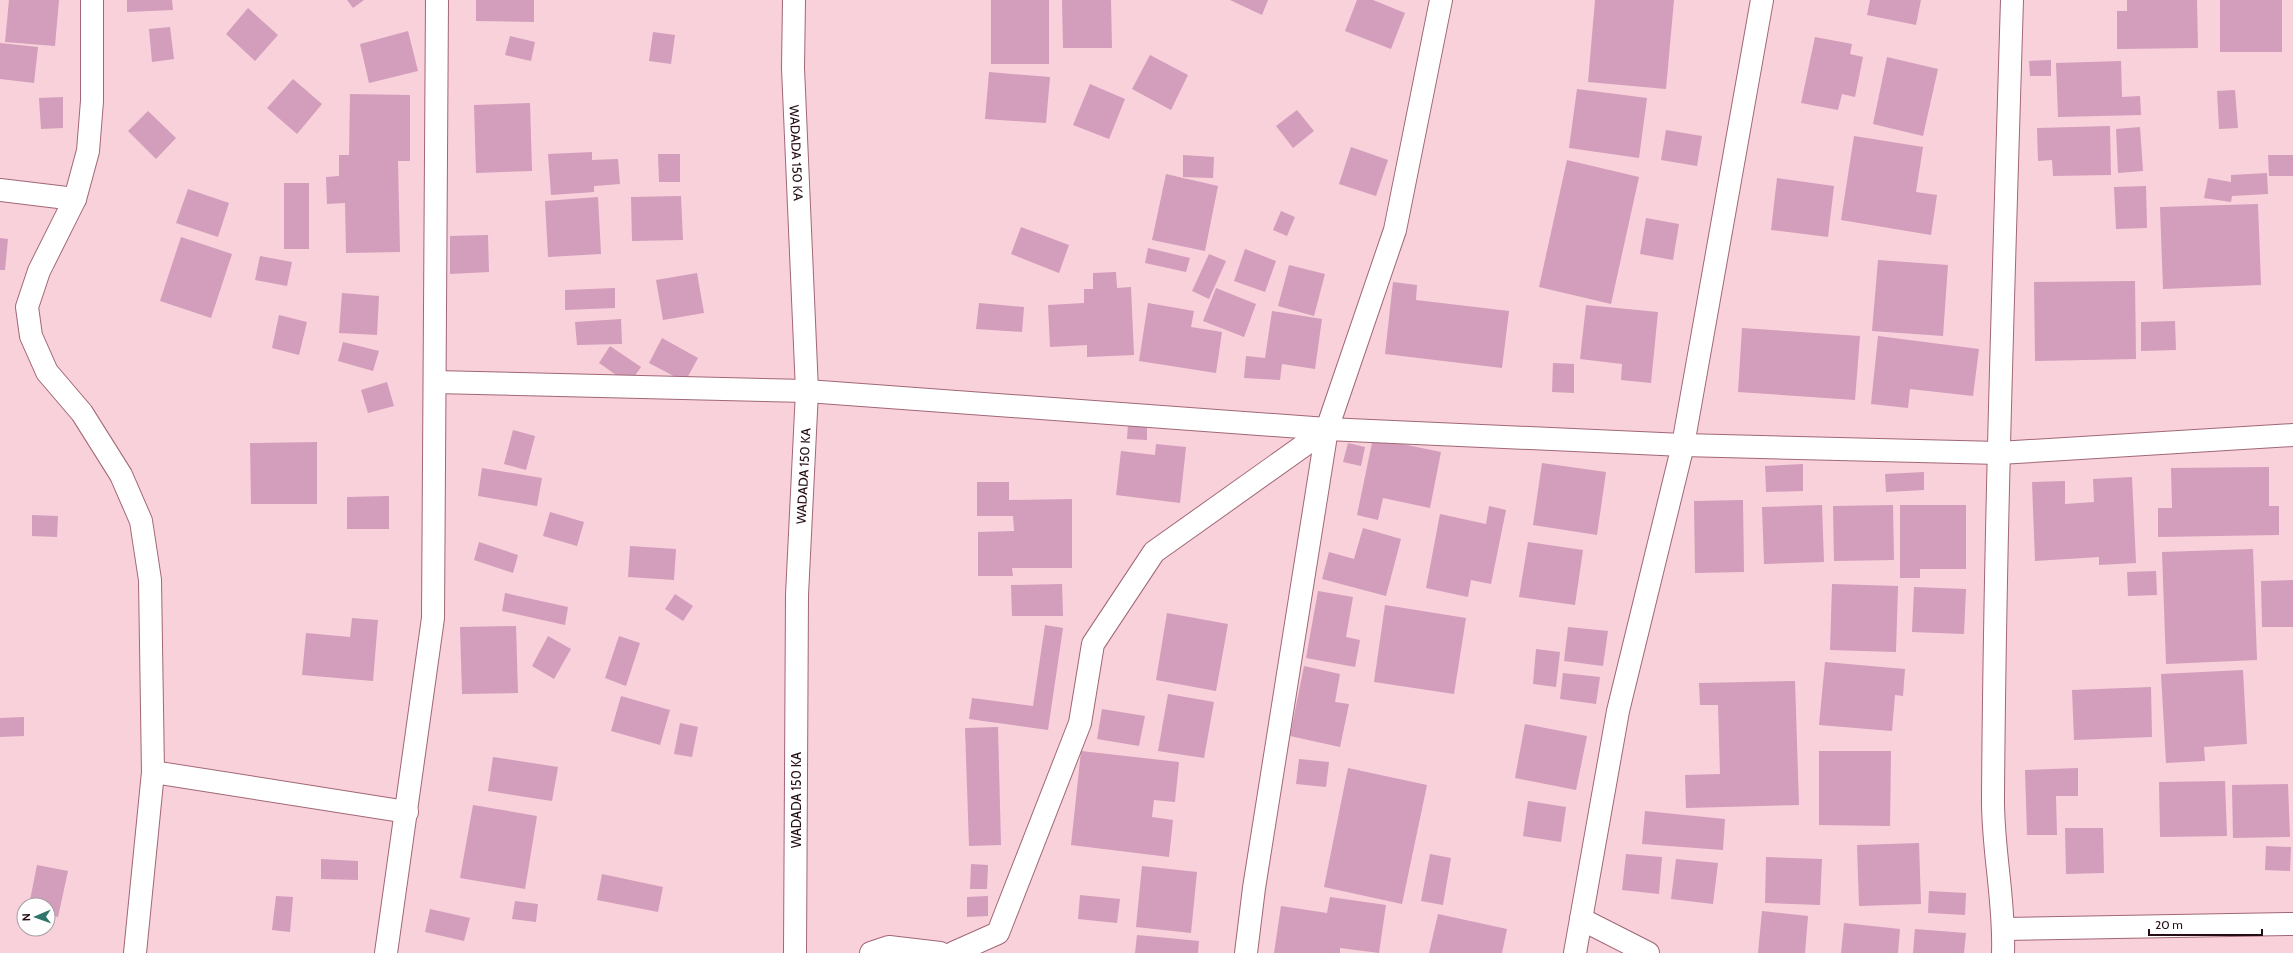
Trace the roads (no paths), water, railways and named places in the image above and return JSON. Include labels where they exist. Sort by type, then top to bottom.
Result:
[{"type":"street","points":[[92,0],[92,108],[88,151],[75,199],[39,271],[27,307],[31,336],[47,372],[82,413],[121,475],[141,521],[150,580],[153,772],[135,953]]},
{"type":"street","points":[[386,953],[407,812],[433,618],[437,0]]},
{"type":"street","name":"WADADA 150 KA","points":[[794,0],[793,68],[807,390],[797,594],[795,953]]},
{"type":"street","points":[[1246,953],[1254,888],[1327,429],[1395,230],[1441,0]]},
{"type":"street","points":[[1575,953],[1618,711],[1683,445],[1762,0]]},
{"type":"street","points":[[2003,953],[2004,929],[1992,799],[1999,453],[2012,0]]},
{"type":"street","points":[[0,190],[75,199]]},
{"type":"street","points":[[435,382],[807,390],[1327,429],[1683,445],[1999,453],[2293,435]]},
{"type":"street","points":[[953,953],[998,933],[1080,723],[1093,644],[1154,552],[1327,429]]},
{"type":"street","points":[[153,772],[407,812]]},
{"type":"street","points":[[1581,919],[1648,953]]},
{"type":"street","points":[[2004,929],[2293,924]]},
{"type":"street","points":[[870,953],[889,947],[940,953]]}]
